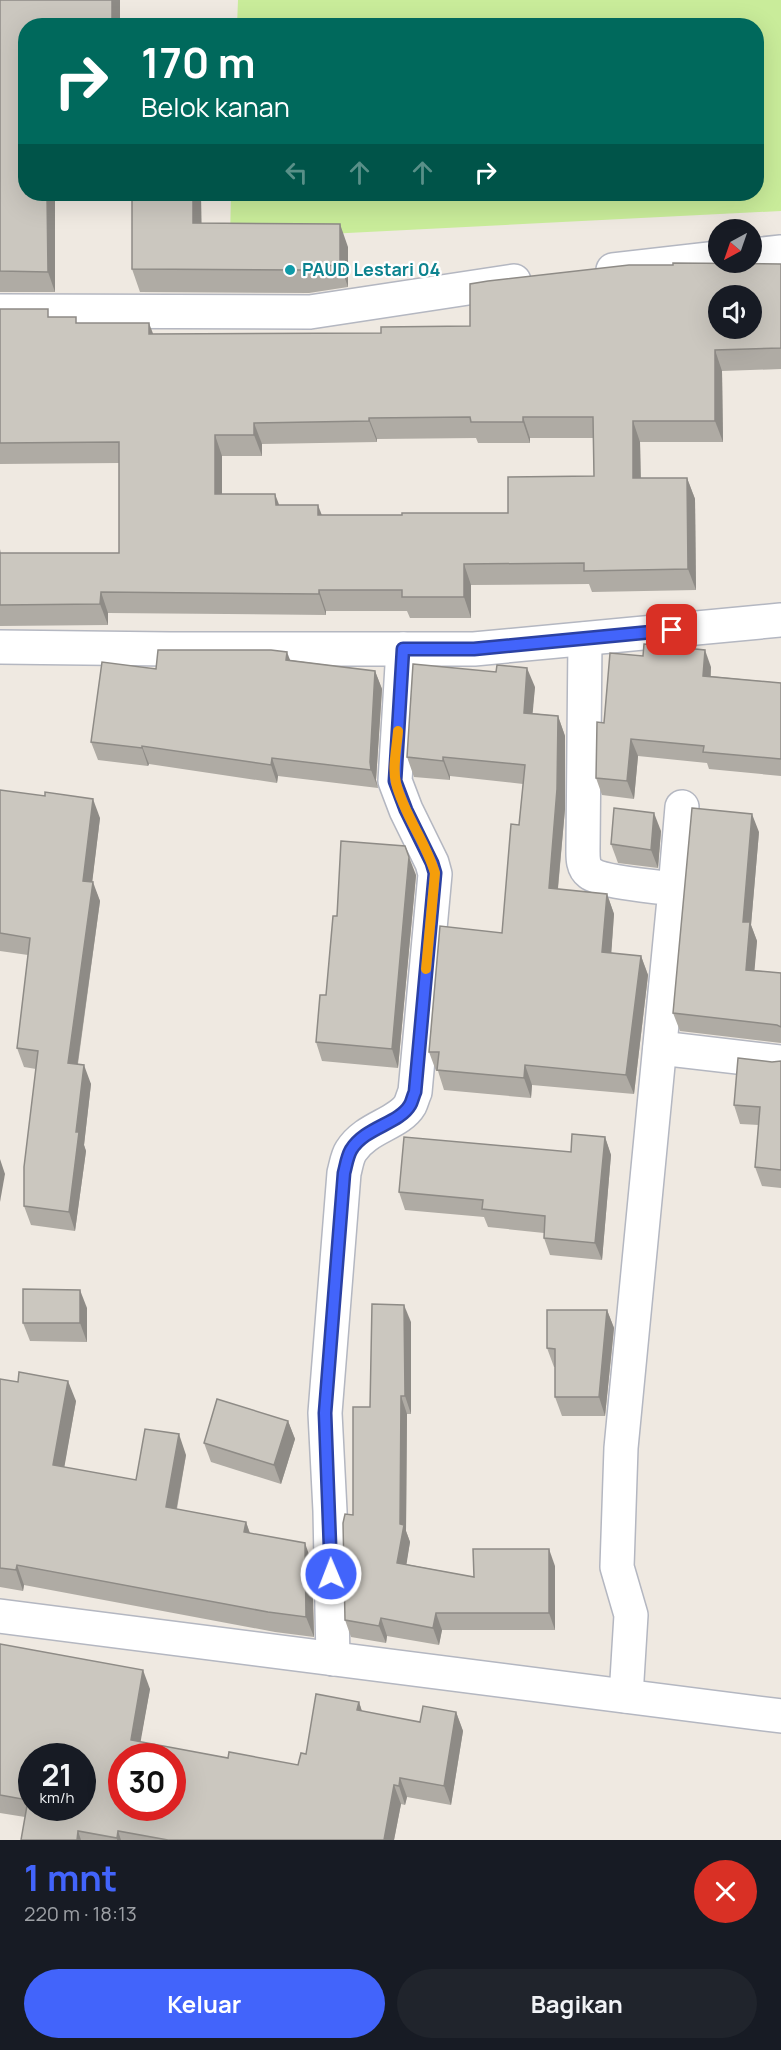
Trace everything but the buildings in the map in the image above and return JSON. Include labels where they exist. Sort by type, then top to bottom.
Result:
[{"type":"street","points":[[762,254],[781,252]]},
{"type":"street","points":[[585,273],[708,259]]},
{"type":"street","points":[[0,311],[310,312],[493,283],[539,278]]},
{"type":"street","points":[[0,646],[170,649],[474,649],[781,620]]},
{"type":"street","points":[[585,639],[582,847],[585,868],[591,874],[604,879],[675,889]]},
{"type":"street","points":[[333,1659],[330,1510],[325,1413],[344,1173],[349,1153],[358,1141],[367,1133],[403,1114],[410,1106],[415,1092],[435,873],[395,781],[403,649]]},
{"type":"street","points":[[626,1696],[631,1615],[617,1567],[621,1448],[682,807]]},
{"type":"street","points":[[660,1048],[781,1062]]},
{"type":"street","points":[[0,1616],[781,1716]]},
{"type":"green space","points":[[238,0],[781,0],[781,211],[230,239],[231,201],[764,201],[764,18],[237,18]]},
{"type":"slow traffic","points":[[398,731],[395,781],[435,873],[426,969]]},
{"type":"place","name":"PAUD Lestari 04","points":[[290,270]]},
{"type":"route","points":[[331,1574],[325,1413],[344,1173],[349,1153],[358,1141],[367,1133],[403,1114],[410,1106],[415,1092],[435,873],[395,781],[403,649],[474,649],[672,630]]}]
